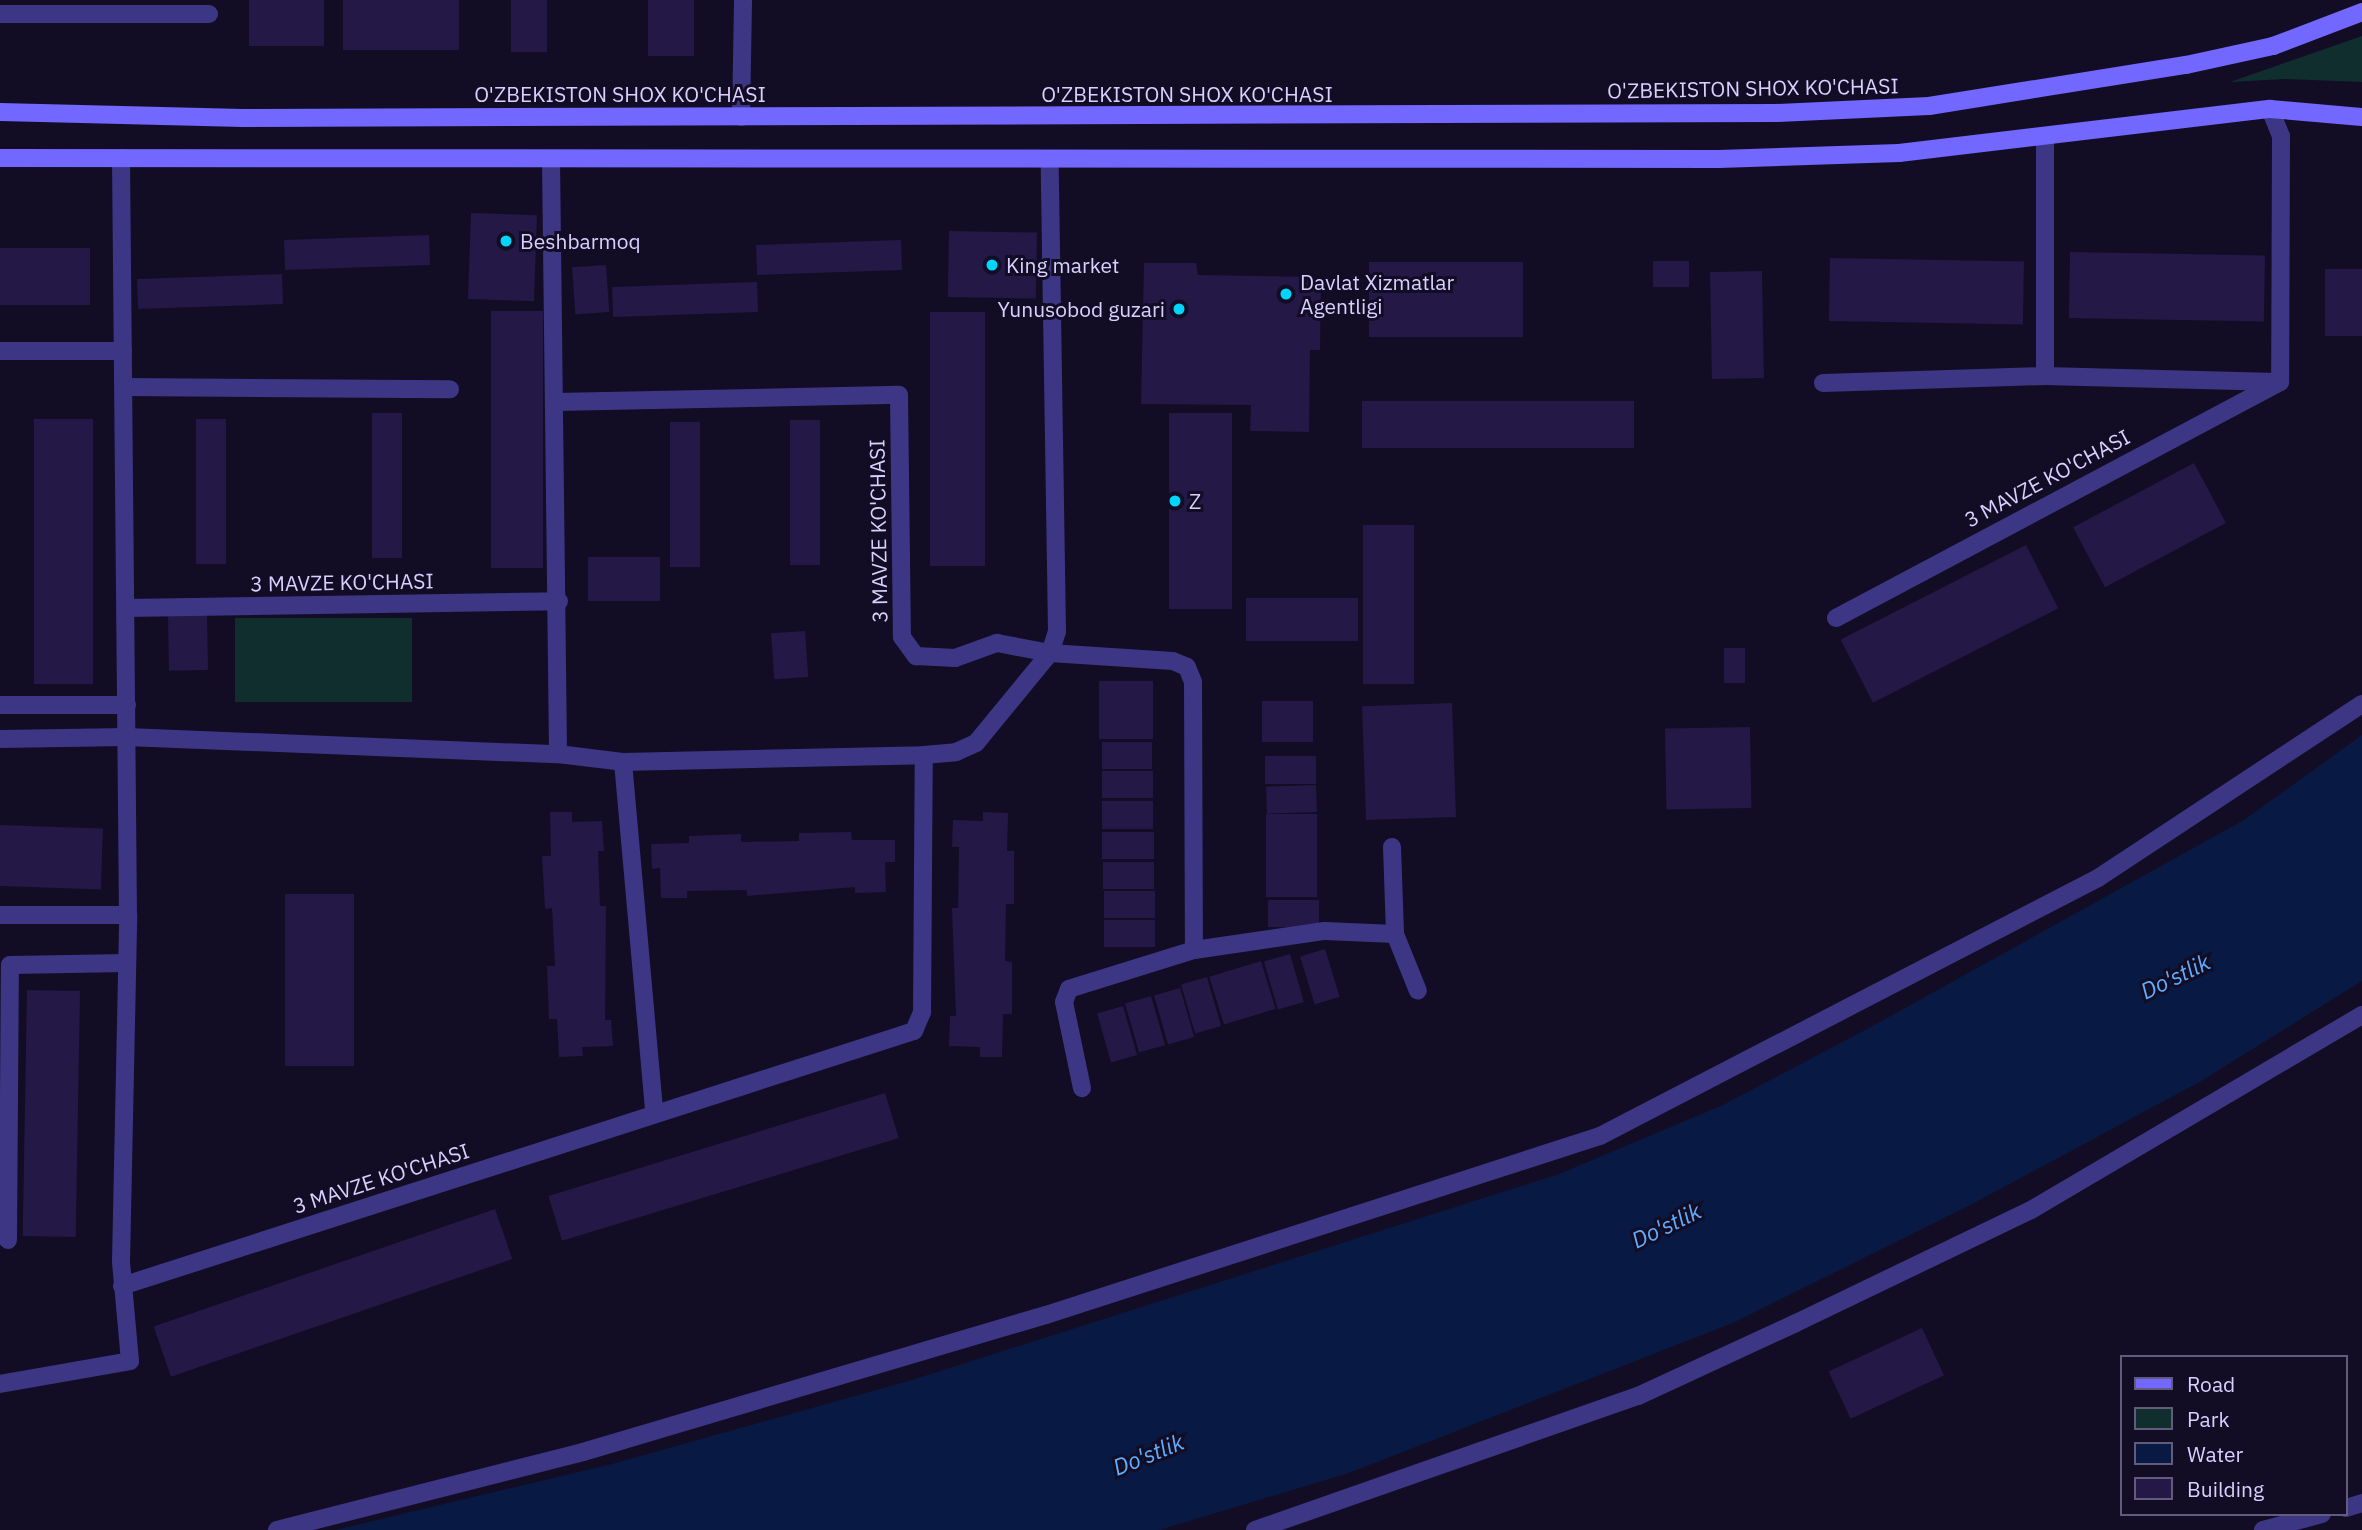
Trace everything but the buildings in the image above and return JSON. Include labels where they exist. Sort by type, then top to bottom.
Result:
[{"type":"main road","name":"O'ZBEKISTON SHOX KO'CHASI","points":[[0,112],[243,118],[741,117],[1762,113],[1928,106],[2186,65],[2273,46],[2362,12]]},
{"type":"main road","points":[[0,158],[1050,161],[1719,159],[1899,153],[2270,109],[2362,117]]},
{"type":"street","points":[[741,117],[743,0]]},
{"type":"street","points":[[0,14],[209,14]]},
{"type":"street","points":[[1823,383],[2045,376],[2280,382],[2281,136],[2270,109]]},
{"type":"street","points":[[2045,137],[2045,376]]},
{"type":"street","points":[[0,1384],[130,1361],[122,1286],[128,915],[121,158]]},
{"type":"street","points":[[551,160],[559,601],[558,754]]},
{"type":"street","points":[[0,739],[127,737],[558,754],[623,762],[923,755],[956,752],[976,743],[1050,653],[1058,616],[1050,161]]},
{"type":"street","points":[[0,351],[123,351]]},
{"type":"street","name":"3 MAVZE KO'CHASI","points":[[1836,618],[2280,382]]},
{"type":"street","points":[[124,387],[450,389]]},
{"type":"street","name":"3 MAVZE KO'CHASI","points":[[556,402],[900,395],[902,636],[916,656],[955,658],[998,643],[1050,653],[1173,661],[1192,674],[1194,950]]},
{"type":"street","name":"3 MAVZE KO'CHASI","points":[[126,608],[559,601]]},
{"type":"street","points":[[277,1530],[583,1451],[1033,1319],[1600,1136],[2098,878],[2362,704]]},
{"type":"street","points":[[0,705],[127,705]]},
{"type":"street","name":"3 MAVZE KO'CHASI","points":[[122,1286],[654,1112],[906,1034],[919,1026],[923,755]]},
{"type":"street","points":[[623,762],[654,1112]]},
{"type":"street","points":[[1392,847],[1395,934],[1418,991]]},
{"type":"street","points":[[0,915],[128,915]]},
{"type":"street","points":[[1082,1088],[1064,1002],[1069,989],[1194,950],[1325,931],[1395,934]]},
{"type":"street","points":[[8,1240],[10,965],[127,964]]},
{"type":"street","points":[[1255,1530],[1638,1396],[1796,1323],[2031,1210],[2362,1015]]},
{"type":"street","points":[[2263,1530],[2315,1516]]},
{"type":"green space","points":[[2362,36],[2362,82],[2285,79],[2230,82]]},
{"type":"green space","points":[[235,618],[412,618],[412,702],[235,702]]},
{"type":"water","name":"Do'stlik","points":[[2362,735],[2362,981],[2201,1081],[1976,1202],[1735,1322],[1349,1473],[1159,1530],[335,1530],[612,1464],[912,1380],[1559,1174],[1723,1105],[1869,1028],[2244,820]]},
{"type":"place","name":"Beshbarmoq","points":[[506,241]]},
{"type":"place","name":"King market","points":[[992,265]]},
{"type":"place","name":"Davlat Xizmatlar Agentligi","points":[[1286,294]]},
{"type":"place","name":"Yunusobod guzari","points":[[1179,309]]},
{"type":"place","name":"Z","points":[[1175,501]]}]
